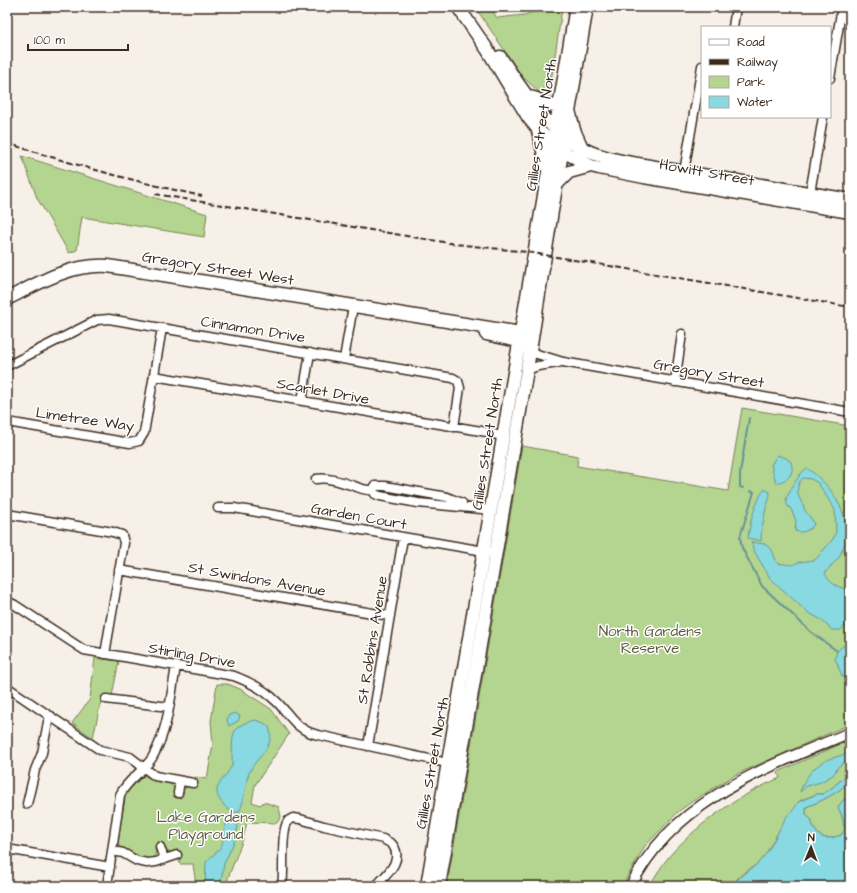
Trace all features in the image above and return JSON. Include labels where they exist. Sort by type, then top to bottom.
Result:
[{"type":"main road","points":[[458,7],[478,34],[519,103],[538,130],[549,171]]},
{"type":"main road","name":"Howitt Street","points":[[465,7],[541,114],[560,133],[582,148],[600,156],[683,178],[777,194],[850,212]]},
{"type":"main road","name":"Gillies Street North","points":[[439,886],[454,765],[490,552],[528,370],[556,185],[558,148],[576,7]]},
{"type":"main road","name":"Gillies Street North","points":[[564,107],[587,7]]},
{"type":"main road","points":[[527,96],[537,99],[545,105],[564,107],[582,148]]},
{"type":"main road","name":"Howitt Street","points":[[538,130],[558,148],[591,166],[644,177],[683,178]]},
{"type":"main road","name":"Gillies Street North","points":[[490,552],[492,510],[506,424],[549,171],[558,148]]},
{"type":"main road","points":[[556,185],[569,172],[591,166]]},
{"type":"main road","name":"Howitt Street","points":[[777,194],[810,194],[850,200]]},
{"type":"main road","name":"Gregory Street West","points":[[7,299],[61,273],[81,267],[102,266],[429,319],[532,344]]},
{"type":"main road","name":"Gillies Street North","points":[[427,886],[454,765]]},
{"type":"street","points":[[733,26],[736,7]]},
{"type":"street","points":[[831,72],[842,7]]},
{"type":"street","points":[[683,178],[701,76]]},
{"type":"street","points":[[810,194],[823,118]]},
{"type":"street","points":[[344,359],[353,306]]},
{"type":"street","name":"Cinnamon Drive","points":[[7,366],[99,319],[109,318],[450,376],[456,379],[460,388],[454,427]]},
{"type":"street","name":"Limetree Way","points":[[7,422],[130,443],[141,439],[144,435],[162,328]]},
{"type":"street","points":[[675,382],[682,334]]},
{"type":"street","name":"Gregory Street","points":[[532,344],[562,362]]},
{"type":"street","points":[[302,401],[310,353]]},
{"type":"street","name":"Gregory Street","points":[[528,370],[548,364],[562,362],[850,412]]},
{"type":"street","name":"Scarlet Drive","points":[[154,376],[487,432],[504,437]]},
{"type":"street","points":[[487,432],[497,431],[506,424]]},
{"type":"street","points":[[316,479],[331,480],[373,490],[376,494],[383,496],[414,502],[492,510]]},
{"type":"street","points":[[373,490],[375,486],[385,486],[417,491],[479,508]]},
{"type":"street","points":[[383,496],[385,486]]},
{"type":"street","points":[[414,502],[417,491]]},
{"type":"street","name":"Garden Court","points":[[218,508],[234,508],[490,552]]},
{"type":"street","points":[[7,514],[113,532],[122,536],[124,542],[105,654]]},
{"type":"street","name":"St Robbins Avenue","points":[[368,746],[403,538]]},
{"type":"street","name":"St Swindons Avenue","points":[[119,570],[390,616]]},
{"type":"street","name":"Stirling Drive","points":[[7,600],[78,647],[105,654],[229,675],[246,680],[270,696],[293,722],[303,730],[314,734],[454,765]]},
{"type":"street","points":[[107,886],[120,795],[126,786],[144,768],[156,749],[167,718],[176,666]]},
{"type":"street","points":[[7,687],[98,748],[108,752],[130,756],[154,776],[193,783]]},
{"type":"street","points":[[106,699],[169,708]]},
{"type":"street","points":[[27,804],[42,752],[48,722],[51,716]]},
{"type":"street","points":[[631,886],[643,865],[656,847],[673,829],[698,808],[751,776],[850,733]]},
{"type":"street","points":[[178,794],[180,781]]},
{"type":"street","points":[[282,886],[284,872],[285,828],[288,821],[296,818],[324,826],[383,839],[392,844],[397,853],[395,863],[376,886]]},
{"type":"street","points":[[160,847],[164,859]]},
{"type":"street","points":[[7,849],[110,867]]},
{"type":"street","points":[[112,852],[123,853],[144,863],[154,862],[176,855]]},
{"type":"green space","points":[[475,7],[490,7],[497,18],[524,15],[547,8],[562,9],[549,95],[541,94],[522,76]]},
{"type":"green space","points":[[22,156],[207,214],[204,237],[82,217],[77,250],[69,253],[37,198]]},
{"type":"green space","name":"North Gardens Reserve","points":[[742,408],[850,426],[850,724],[735,775],[693,801],[679,811],[645,846],[622,886],[447,886],[522,446],[578,456],[577,466],[728,491]]},
{"type":"green space","points":[[95,658],[119,661],[112,696],[102,696],[93,738],[72,723],[90,699]]},
{"type":"green space","name":"Lake Gardens Playground","points":[[217,684],[228,684],[240,689],[271,709],[289,734],[255,785],[252,802],[260,805],[264,802],[279,807],[281,817],[277,823],[247,822],[243,839],[228,878],[227,886],[195,886],[193,864],[180,864],[176,852],[156,848],[155,856],[148,860],[135,856],[126,851],[117,842],[126,794],[137,780],[146,776],[155,780],[169,783],[174,787],[175,791],[182,791],[187,787],[193,786],[195,777],[207,779],[213,744],[211,721]]},
{"type":"green space","points":[[850,740],[850,772],[823,794],[817,794],[801,800],[784,822],[764,857],[756,865],[741,875],[730,886],[649,886],[672,853],[695,830],[708,820],[751,792],[780,778],[778,773],[780,771]]},
{"type":"green space","points":[[850,781],[850,795],[845,798],[838,807],[842,816],[845,830],[841,835],[835,837],[822,837],[813,826],[811,819],[806,815],[806,807],[830,796]]},
{"type":"water","points":[[777,455],[786,458],[791,462],[792,470],[790,476],[776,483],[771,465]]},
{"type":"water","points":[[807,468],[826,484],[840,505],[844,517],[846,529],[845,541],[840,556],[825,573],[826,577],[831,582],[842,588],[850,590],[850,623],[840,630],[832,630],[820,619],[807,612],[770,578],[754,551],[751,542],[765,544],[772,550],[777,563],[792,565],[799,562],[815,560],[833,539],[836,532],[835,510],[818,483],[811,479],[803,478],[800,481],[798,490],[805,510],[814,525],[806,531],[795,531],[796,521],[791,509],[787,505],[786,498],[797,478]]},
{"type":"water","points":[[764,489],[770,492],[770,494],[766,508],[761,541],[748,538],[753,512]]},
{"type":"water","points":[[850,643],[850,682],[842,676],[835,658],[837,651],[844,645]]},
{"type":"water","points":[[235,713],[240,716],[238,721],[229,726],[227,720],[229,715]]},
{"type":"water","points":[[255,720],[264,723],[269,727],[271,734],[270,741],[248,776],[239,812],[230,811],[219,798],[217,788],[232,765],[232,742],[234,732],[241,725]]},
{"type":"water","points":[[850,752],[850,758],[838,767],[833,775],[821,782],[807,786],[800,792],[807,777],[815,768],[829,759]]},
{"type":"water","points":[[850,772],[850,781],[830,796],[806,807],[806,815],[811,819],[813,826],[822,837],[831,838],[841,835],[845,830],[842,816],[838,807],[845,798],[850,795],[850,886],[770,886],[769,881],[761,881],[749,886],[730,886],[762,859],[787,816],[798,802],[817,794],[823,794]]},
{"type":"water","points":[[233,821],[238,826],[235,840],[224,864],[220,886],[205,886],[206,862],[220,848],[224,828],[227,822]]},
{"type":"waterway","points":[[743,488],[740,487],[740,473],[749,418]]},
{"type":"waterway","points":[[750,491],[754,492],[740,537],[742,548],[762,586],[811,632],[837,651]]},
{"type":"tram line","points":[[637,886],[655,857],[677,833],[702,812],[729,794],[758,778],[850,738]]},
{"type":"railway","points":[[7,143],[104,172],[202,196]]},
{"type":"railway","points":[[155,194],[455,244],[527,252],[850,307]]}]
